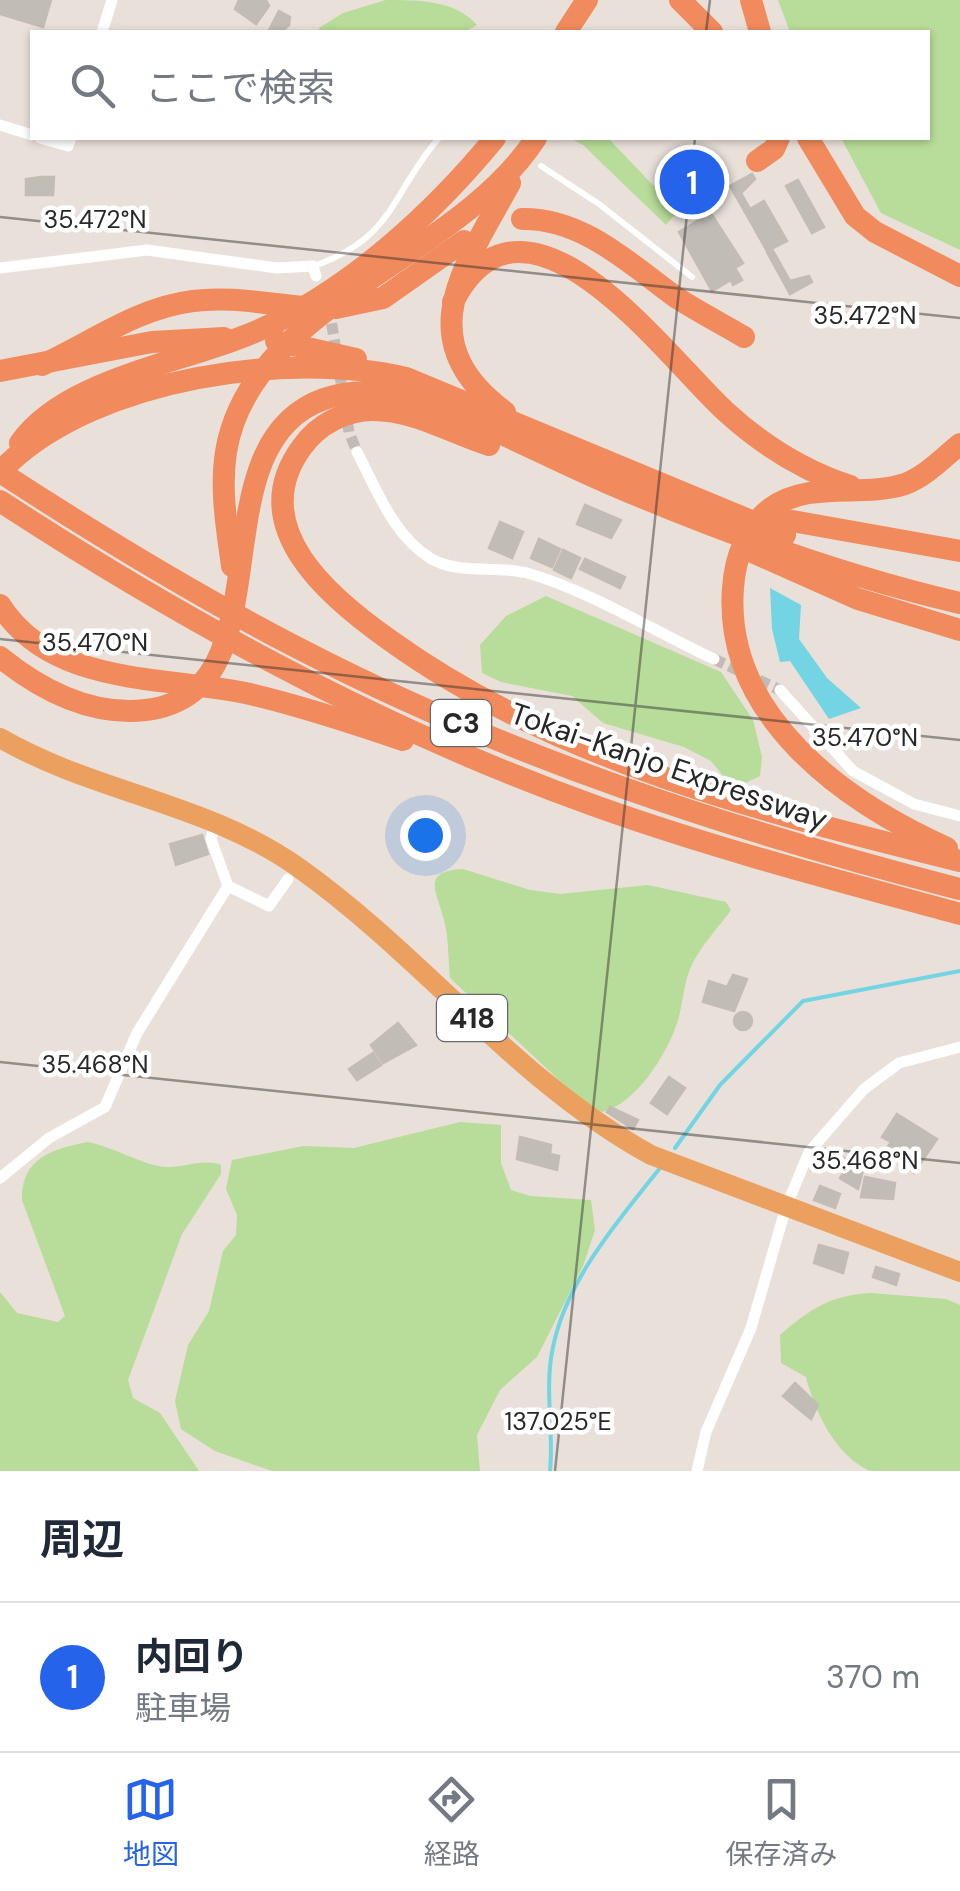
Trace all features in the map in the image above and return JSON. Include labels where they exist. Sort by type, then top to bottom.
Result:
[{"type":"highway","points":[[576,17],[599,0]]},
{"type":"highway","points":[[680,0],[707,27]]},
{"type":"highway","points":[[692,0],[707,27]]},
{"type":"highway","points":[[751,0],[759,30]]},
{"type":"highway","points":[[3,471],[31,428],[60,405],[267,326],[338,285],[454,184],[493,140]]},
{"type":"highway","points":[[758,161],[774,149],[778,140]]},
{"type":"highway","points":[[809,140],[856,216],[875,232],[960,276]]},
{"type":"highway","points":[[235,600],[224,476],[230,430],[249,387],[296,333],[492,192],[535,152]]},
{"type":"highway","points":[[535,152],[465,268],[453,302],[451,343],[463,370],[502,409],[550,441]]},
{"type":"highway","points":[[522,219],[564,224],[590,236],[694,309],[744,337]]},
{"type":"highway","points":[[42,365],[127,320],[183,303],[217,300],[336,308],[367,304],[399,289],[464,241]]},
{"type":"highway","points":[[453,302],[466,280],[498,258],[538,253],[564,260],[600,288],[755,436],[819,474],[868,490]]},
{"type":"highway","points":[[0,371],[152,342],[252,339],[336,352],[406,378],[698,511],[837,568],[960,603]]},
{"type":"highway","points":[[3,471],[39,438],[77,419],[197,380],[270,368],[325,366],[406,378]]},
{"type":"highway","points":[[0,657],[42,687],[86,705],[140,711],[180,698],[216,664],[235,600],[258,468],[287,422],[322,400],[360,392],[403,396],[606,482]]},
{"type":"highway","points":[[960,590],[606,482],[408,415],[357,411],[332,420],[304,443],[288,474],[284,512],[294,549],[322,586],[395,645],[496,702],[588,746],[706,790],[960,862]]},
{"type":"highway","points":[[960,444],[909,482],[791,498],[759,519],[736,563],[732,605],[736,635],[753,685],[774,720],[804,756],[865,805],[960,853]]},
{"type":"highway","name":"Tokai-Kanjo Expressway","points":[[3,471],[193,591],[302,650],[437,713],[668,803],[768,836],[960,889]]},
{"type":"highway","name":"Tokai-Kanjo Expressway","points":[[0,501],[72,548],[298,675],[409,730],[596,806],[691,838],[960,914]]},
{"type":"highway","points":[[698,511],[960,552]]},
{"type":"highway","points":[[698,511],[792,573],[895,612],[960,630]]},
{"type":"highway","points":[[0,605],[27,638],[85,667],[188,682],[307,709],[596,806]]},
{"type":"highway","name":"418","points":[[0,738],[77,772],[216,821],[256,840],[334,894],[566,1102],[651,1155],[960,1272]]},
{"type":"street","points":[[103,30],[112,0]]},
{"type":"street","points":[[0,125],[30,134]]},
{"type":"street","points":[[47,140],[68,146],[70,140]]},
{"type":"street","points":[[0,268],[147,250],[314,271]]},
{"type":"street","points":[[357,452],[392,517],[410,542],[430,559],[444,565],[528,574],[714,659]]},
{"type":"street","points":[[780,690],[853,771],[914,804],[960,816]]},
{"type":"street","points":[[216,821],[211,839],[228,886],[269,906],[288,879]]},
{"type":"street","points":[[0,1178],[48,1138],[106,1107],[138,1033],[228,886]]},
{"type":"street","points":[[698,1471],[706,1432],[751,1328],[786,1207],[809,1152],[864,1088],[900,1063],[960,1047]]},
{"type":"lane","points":[[314,271],[364,243],[389,216],[438,140]]},
{"type":"lane","points":[[535,152],[692,277]]},
{"type":"green space","points":[[386,0],[423,1],[447,6],[477,25],[468,30],[320,30],[343,13]]},
{"type":"green space","points":[[778,0],[960,0],[960,250],[881,213],[842,140],[930,140],[930,30],[789,30]]},
{"type":"green space","points":[[574,140],[610,140],[668,201],[681,207],[666,225]]},
{"type":"green space","points":[[546,596],[721,672],[753,720],[762,757],[760,776],[743,784],[724,777],[711,761],[684,747],[603,723],[572,696],[501,682],[482,673],[480,645],[506,616]]},
{"type":"green space","points":[[463,869],[530,890],[560,894],[648,885],[726,902],[731,910],[690,969],[666,1049],[649,1076],[627,1099],[602,1112],[577,1097],[450,978],[446,927],[435,885],[441,874]]},
{"type":"green space","points":[[460,1122],[501,1125],[501,1163],[511,1190],[530,1196],[591,1200],[595,1230],[583,1266],[537,1357],[500,1390],[477,1435],[480,1471],[272,1471],[215,1451],[181,1429],[175,1401],[188,1345],[209,1311],[223,1251],[236,1235],[237,1215],[226,1189],[232,1160],[304,1146],[354,1148]]},
{"type":"green space","points":[[88,1142],[156,1166],[207,1162],[221,1165],[221,1174],[182,1234],[128,1380],[133,1398],[160,1413],[199,1471],[0,1471],[0,1292],[17,1313],[58,1322],[65,1316],[22,1200],[23,1186],[27,1174],[41,1158]]},
{"type":"green space","points":[[871,1293],[946,1299],[960,1305],[960,1471],[870,1471],[858,1464],[828,1431],[806,1377],[781,1363],[780,1335],[791,1326],[833,1300]]},
{"type":"water","points":[[770,588],[801,605],[799,639],[827,678],[861,708],[829,719],[790,661],[780,662],[772,629]]},
{"type":"building","points":[[0,0],[51,0],[43,27],[0,14]]},
{"type":"building","points":[[239,0],[266,0],[269,6],[256,24],[235,9]]},
{"type":"building","points":[[279,11],[290,17],[283,30],[269,30]]},
{"type":"building","points":[[752,174],[755,179],[741,193],[750,209],[745,212],[730,186]]},
{"type":"building","points":[[54,177],[53,195],[26,195],[26,179]]},
{"type":"building","points":[[798,180],[824,227],[812,233],[786,186]]},
{"type":"building","points":[[764,201],[787,241],[767,251],[745,212]]},
{"type":"building","points":[[708,209],[743,263],[735,268],[742,280],[733,285],[731,280],[712,291],[679,232],[701,219],[699,214]]},
{"type":"building","points":[[772,249],[790,281],[809,276],[812,282],[790,294],[767,252]]},
{"type":"building","points":[[585,505],[621,520],[611,538],[577,524]]},
{"type":"building","points":[[500,522],[523,532],[512,558],[489,548]]},
{"type":"building","points":[[539,539],[560,549],[552,567],[531,558]]},
{"type":"building","points":[[563,550],[580,558],[571,578],[554,570]]},
{"type":"building","points":[[585,559],[625,577],[620,588],[580,569]]},
{"type":"building","points":[[202,835],[208,854],[176,865],[170,844]]},
{"type":"building","points":[[733,975],[747,979],[734,1011],[703,1002],[709,981],[727,987]]},
{"type":"building","points":[[743,1012],[750,1014],[750,1028],[743,1030],[736,1028],[734,1021],[736,1014]]},
{"type":"building","points":[[398,1023],[416,1045],[383,1063],[371,1045]]},
{"type":"building","points":[[373,1053],[381,1065],[357,1080],[349,1069]]},
{"type":"building","points":[[669,1077],[685,1088],[667,1114],[651,1103]]},
{"type":"building","points":[[610,1107],[638,1120],[633,1129],[607,1112]]},
{"type":"building","points":[[897,1114],[937,1139],[914,1173],[885,1151],[891,1142],[882,1137]]},
{"type":"building","points":[[520,1137],[551,1145],[550,1154],[559,1156],[557,1170],[517,1159]]},
{"type":"building","points":[[846,1159],[863,1170],[858,1189],[840,1178],[849,1165]]},
{"type":"building","points":[[865,1177],[895,1183],[893,1199],[861,1197]]},
{"type":"building","points":[[820,1186],[840,1194],[835,1208],[814,1200]]},
{"type":"building","points":[[819,1245],[848,1253],[843,1273],[814,1263]]},
{"type":"building","points":[[876,1267],[899,1274],[896,1285],[873,1277]]},
{"type":"building","points":[[795,1383],[818,1405],[811,1419],[783,1396]]},
{"type":"waterway","points":[[675,1148],[720,1085],[803,1001],[960,971]]},
{"type":"waterway","points":[[550,1471],[549,1378],[560,1322],[596,1252],[660,1168]]},
{"type":"tunnel","points":[[329,307],[349,432],[357,452]]},
{"type":"tunnel","points":[[714,659],[780,690]]},
{"type":"place","name":"内回り","points":[[692,182]]}]
